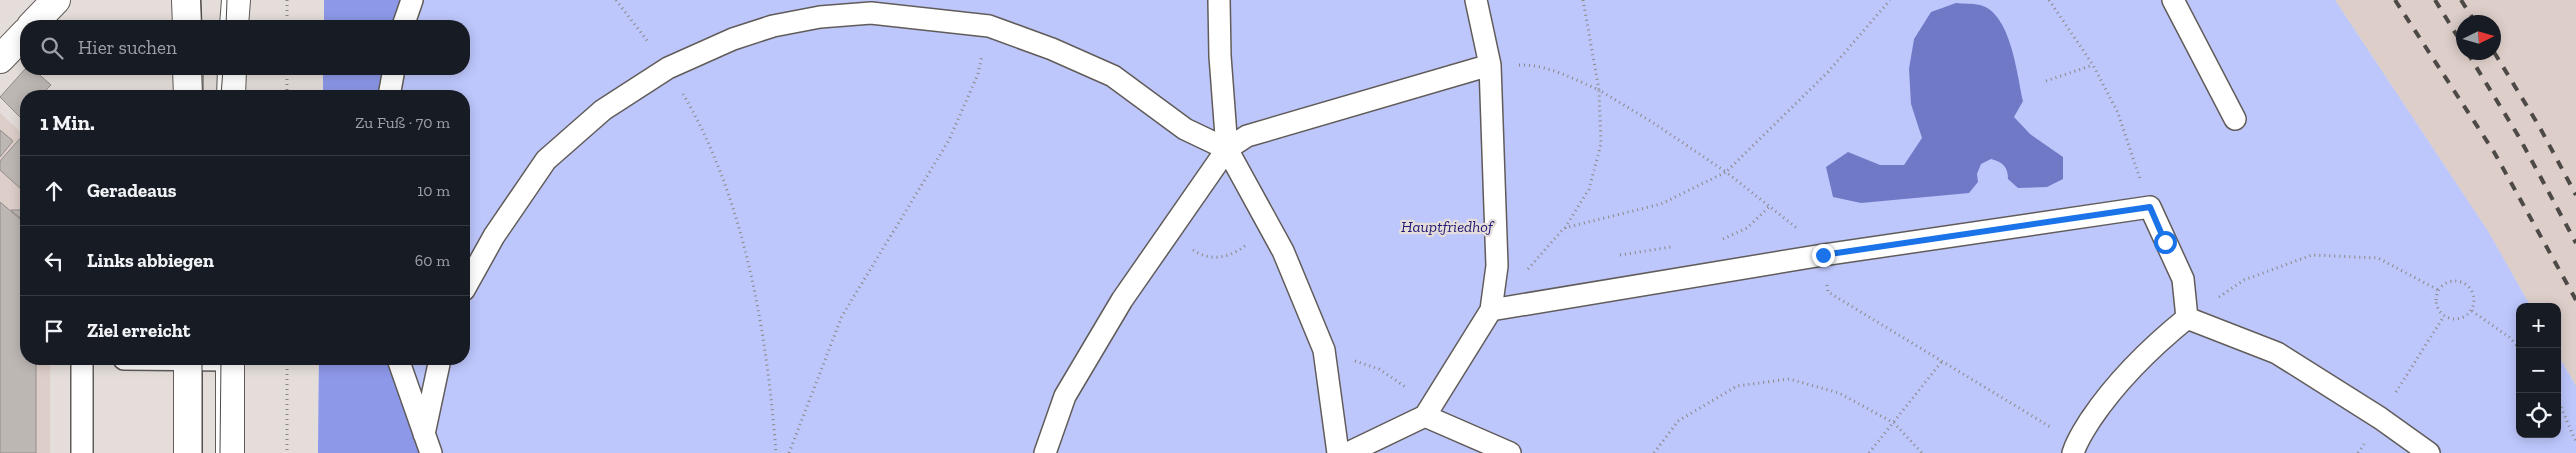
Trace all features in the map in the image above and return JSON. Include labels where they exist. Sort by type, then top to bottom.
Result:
[{"type":"main road","points":[[37,20],[56,0]]},
{"type":"main road","points":[[186,0],[187,20]]},
{"type":"main road","points":[[234,20],[236,0]]},
{"type":"main road","points":[[0,59],[20,38]]},
{"type":"main road","points":[[187,75],[188,90]]},
{"type":"main road","points":[[232,75],[232,90]]},
{"type":"main road","points":[[188,365],[188,453]]},
{"type":"main road","points":[[230,365],[230,453]]},
{"type":"lane","points":[[405,20],[412,0]]},
{"type":"lane","points":[[1219,0],[1220,56],[1227,149],[1283,251],[1324,350],[1338,453]]},
{"type":"lane","points":[[1348,453],[1429,411],[1491,310],[1497,266],[1490,66],[1476,0]]},
{"type":"lane","points":[[2173,0],[2235,119]]},
{"type":"lane","points":[[470,279],[494,236],[546,160],[603,110],[668,68],[732,39],[773,26],[820,17],[872,13],[989,26],[1052,49],[1113,76],[1185,129],[1227,149]]},
{"type":"lane","points":[[1045,453],[1065,396],[1122,300],[1227,149],[1247,136],[1490,66]]},
{"type":"lane","points":[[390,90],[393,75]]},
{"type":"lane","points":[[1491,310],[1823,255],[2150,207],[2183,279],[2187,318]]},
{"type":"lane","points":[[2187,318],[2277,353],[2380,418],[2429,453]]},
{"type":"lane","points":[[2074,448],[2106,397],[2145,353],[2187,318]]},
{"type":"lane","points":[[82,365],[82,453]]},
{"type":"lane","points":[[400,365],[428,444]]},
{"type":"lane","points":[[428,444],[439,365]]},
{"type":"lane","points":[[1429,411],[1510,453]]},
{"type":"path","points":[[287,0],[287,20]]},
{"type":"path","points":[[616,0],[668,68],[696,115],[728,195],[747,253],[771,393],[776,453]]},
{"type":"path","points":[[1491,310],[1564,228],[1589,189],[1601,144],[1599,90],[1583,0]]},
{"type":"path","points":[[1564,228],[1661,204],[1726,172],[1828,72],[1890,0]]},
{"type":"path","points":[[2049,0],[2092,66],[2118,113],[2150,207]]},
{"type":"path","points":[[789,453],[842,316],[948,140],[978,74],[989,26]]},
{"type":"path","points":[[1490,66],[1532,64],[1568,76],[1599,90],[1652,122],[1726,172],[1798,228],[1823,255],[1828,292],[1943,360],[2074,448]]},
{"type":"path","points":[[2046,81],[2092,66]]},
{"type":"path","points":[[287,75],[287,90]]},
{"type":"path","points":[[1718,241],[1747,228],[1770,206]]},
{"type":"path","points":[[1175,223],[1185,245],[1202,257],[1219,258],[1237,252],[1249,243],[1264,217]]},
{"type":"path","points":[[2187,318],[2244,280],[2312,255],[2378,258],[2438,290]]},
{"type":"path","points":[[2446,283],[2466,284],[2473,291],[2475,301],[2472,311],[2454,320],[2444,316],[2438,309],[2436,300],[2438,290],[2446,283]]},
{"type":"path","points":[[2472,311],[2509,337],[2519,348]]},
{"type":"path","points":[[2380,418],[2444,316]]},
{"type":"path","points":[[1324,350],[1379,369],[1429,411]]},
{"type":"path","points":[[1869,453],[1943,360]]},
{"type":"path","points":[[287,365],[287,453]]},
{"type":"path","points":[[1654,453],[1678,421],[1737,386],[1789,379],[1839,393],[1894,423],[1922,453]]},
{"type":"path","points":[[2561,407],[2576,442]]},
{"type":"shaded area","points":[[324,0],[412,0],[405,20],[324,20]]},
{"type":"shaded area","points":[[2335,0],[2576,0],[2576,386],[2561,360],[2561,303],[2529,303],[2488,231]]},
{"type":"shaded area","points":[[1956,3],[1980,5],[1991,10],[1999,20],[2011,46],[2023,101],[2014,117],[2030,134],[2063,157],[2063,179],[2047,187],[2018,188],[2008,179],[2004,166],[1991,159],[1981,164],[1977,174],[1978,182],[1969,193],[1861,203],[1833,197],[1826,167],[1848,152],[1880,165],[1904,165],[1922,138],[1911,104],[1909,69],[1914,39],[1931,12]]},
{"type":"shaded area","points":[[323,75],[393,75],[390,90],[323,90]]},
{"type":"shaded area","points":[[0,113],[20,131],[20,365],[50,365],[50,453],[0,453]]},
{"type":"shaded area","points":[[319,365],[400,365],[431,453],[318,453]]},
{"type":"green space","name":"Hauptfriedhof","points":[[324,0],[2335,0],[2488,231],[2529,303],[2516,303],[2516,438],[2561,438],[2561,360],[2576,386],[2576,453],[318,453],[319,365],[470,365],[470,90],[323,90],[323,75],[470,75],[470,20],[324,20]]},
{"type":"building","points":[[20,75],[40,75],[51,85],[46,90],[20,90],[20,117],[0,97]]},
{"type":"building","points":[[0,130],[13,141],[0,157]]},
{"type":"building","points":[[20,138],[20,188],[0,170],[0,161]]},
{"type":"building","points":[[0,202],[20,219],[20,365],[36,365],[36,453],[0,453]]},
{"type":"building","points":[[11,210],[20,210],[20,218]]},
{"type":"tram line","points":[[201,0],[202,20]]},
{"type":"tram line","points":[[226,20],[227,0]]},
{"type":"tram line","points":[[203,75],[203,90]]},
{"type":"tram line","points":[[221,90],[223,75]]},
{"type":"tram line","points":[[202,365],[202,453]]},
{"type":"tram line","points":[[220,453],[221,365]]},
{"type":"railway","points":[[2395,0],[2494,152],[2576,300]]},
{"type":"railway","points":[[2435,0],[2456,34]]},
{"type":"railway","points":[[2461,0],[2471,15]]},
{"type":"railway","points":[[2472,60],[2519,137],[2576,243]]},
{"type":"railway","points":[[2499,60],[2539,126],[2576,195]]},
{"type":"route","points":[[1823,255],[2150,207],[2165,242]]}]
